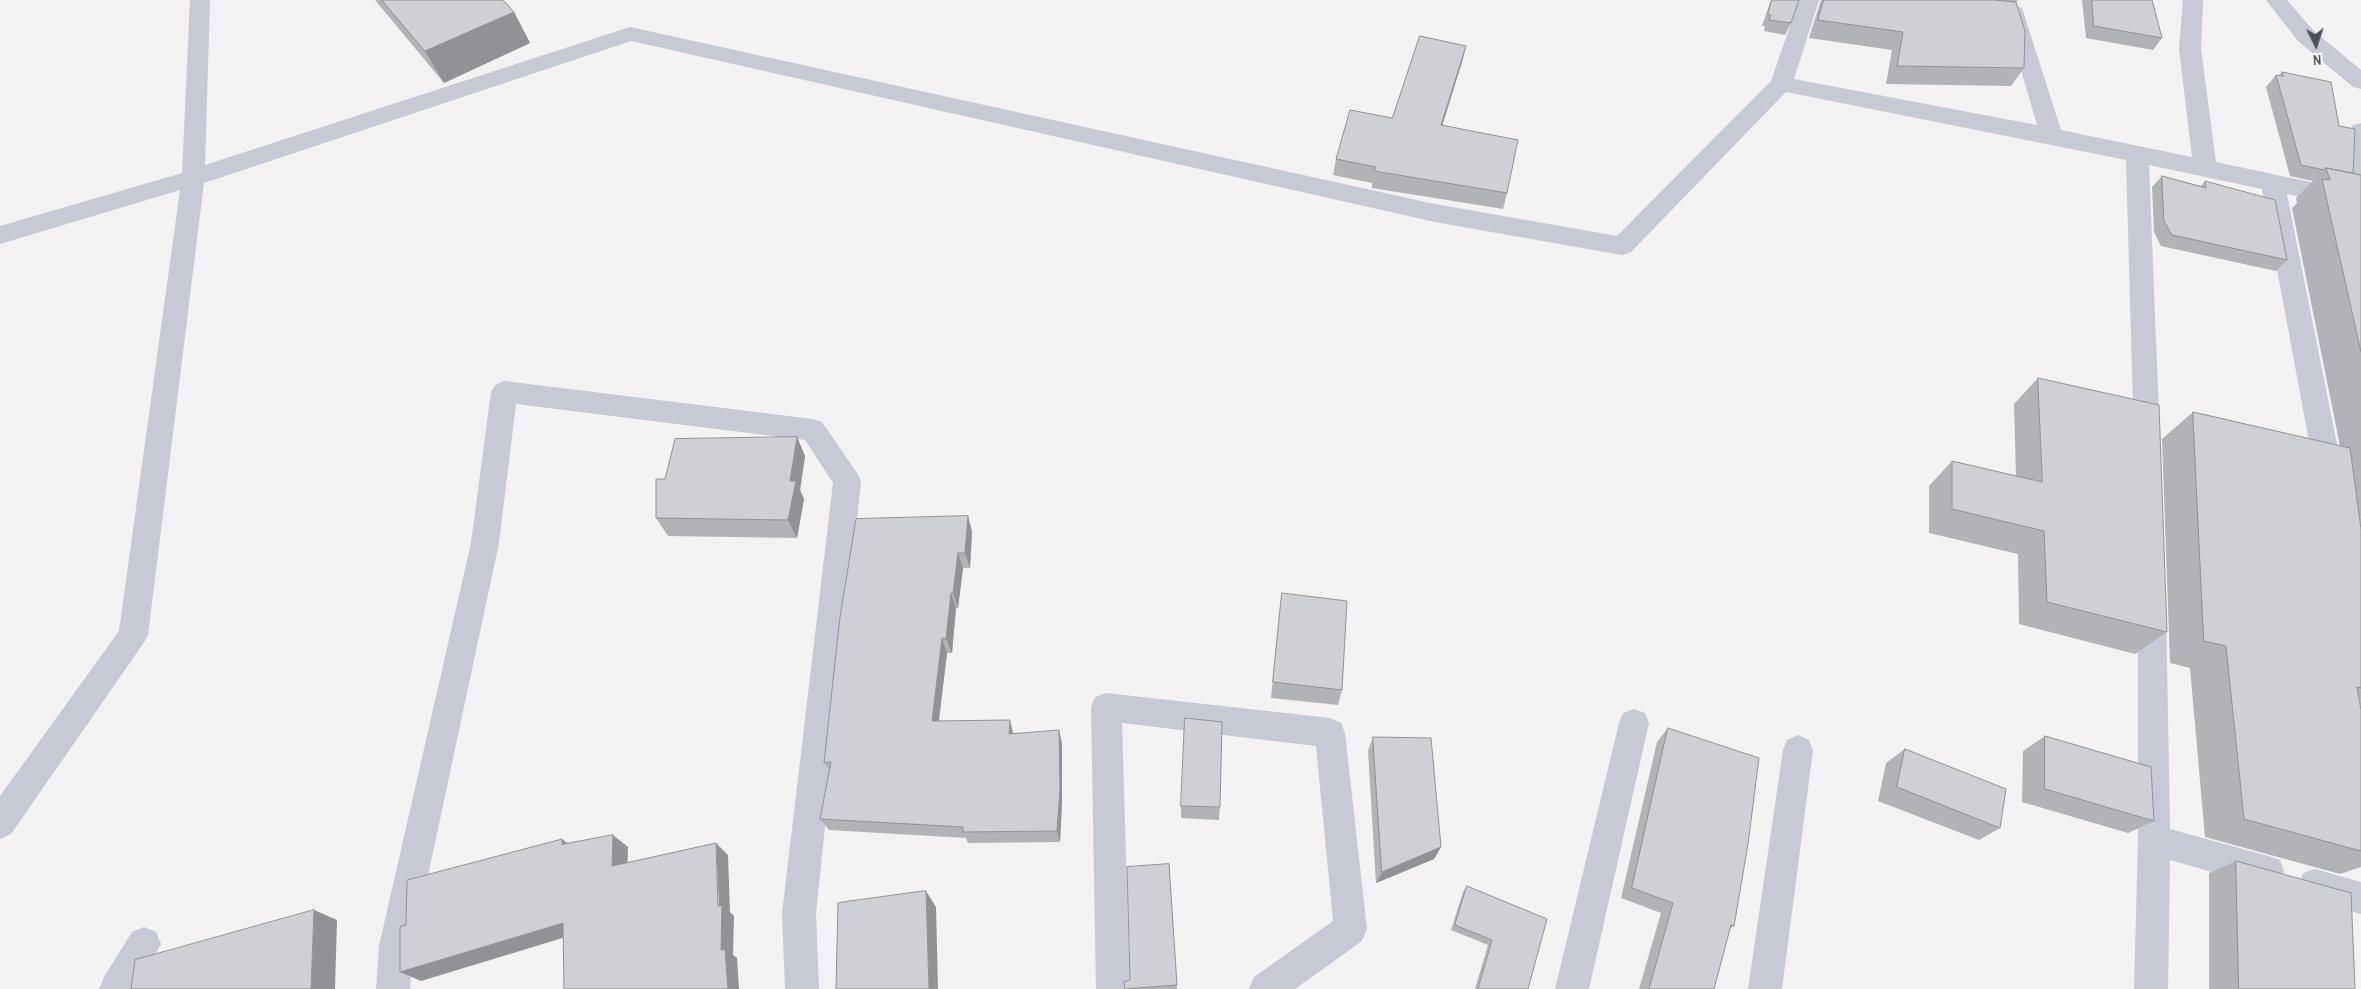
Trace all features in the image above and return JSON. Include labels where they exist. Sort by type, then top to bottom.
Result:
[{"type":"street","points":[[0,823],[133,635],[193,178],[200,0]]},
{"type":"street","points":[[0,235],[193,178],[630,34],[1434,213],[1622,246],[1781,84],[1809,0]]},
{"type":"street","points":[[2193,0],[2190,49],[2205,168]]},
{"type":"street","points":[[2276,0],[2306,36],[2361,82]]},
{"type":"street","points":[[1985,10],[2015,13],[2051,136]]},
{"type":"street","points":[[1781,84],[2051,136],[2358,201],[2355,144],[2361,131]]},
{"type":"street","points":[[2137,154],[2147,461]]},
{"type":"street","points":[[2274,183],[2333,499]]},
{"type":"street","points":[[393,989],[396,946],[485,543],[504,392],[814,430],[847,481],[799,913],[802,989]]},
{"type":"street","points":[[2151,580],[2154,840],[2151,989]]},
{"type":"street","points":[[1113,989],[1106,707],[1330,733],[1350,929],[1266,989]]},
{"type":"street","points":[[1572,989],[1634,723]]},
{"type":"street","points":[[1765,989],[1798,750]]},
{"type":"street","points":[[2154,840],[2361,898]]},
{"type":"street","points":[[116,989],[144,944]]},
{"type":"building","points":[[382,0],[503,0],[514,12],[425,51]]},
{"type":"building","points":[[1772,0],[1799,0],[1791,23],[1769,20],[1771,15],[1768,14]]},
{"type":"building","points":[[1824,0],[1994,0],[2016,2],[2025,31],[2024,68],[1897,66],[1903,32],[1818,20]]},
{"type":"building","points":[[2092,0],[2152,0],[2162,38],[2094,26]]},
{"type":"building","points":[[1420,36],[1466,46],[1441,125],[1518,140],[1507,193],[1374,171],[1376,167],[1336,159],[1350,110],[1392,118]]},
{"type":"building","points":[[2282,72],[2331,82],[2339,126],[2355,129],[2353,173],[2301,165],[2276,75],[2283,76]]},
{"type":"building","points":[[2326,168],[2361,175],[2361,352],[2322,179],[2330,180]]},
{"type":"building","points":[[2162,176],[2206,188],[2205,181],[2275,200],[2287,260],[2172,235],[2164,221]]},
{"type":"building","points":[[2038,378],[2159,405],[2167,632],[2047,602],[2044,531],[1952,509],[1952,461],[2042,482]]},
{"type":"building","points":[[2193,412],[2350,448],[2361,529],[2361,688],[2357,687],[2361,710],[2361,851],[2244,819],[2226,646],[2204,641]]},
{"type":"building","points":[[797,437],[790,481],[796,481],[788,520],[656,518],[656,479],[665,479],[675,439]]},
{"type":"building","points":[[968,516],[965,553],[958,553],[946,639],[942,638],[932,721],[1010,720],[1009,734],[1059,730],[1060,790],[1057,831],[963,832],[963,827],[820,819],[831,762],[824,763],[840,617],[856,519]]},
{"type":"building","points":[[1282,593],[1347,601],[1342,690],[1273,682]]},
{"type":"building","points":[[1185,718],[1222,722],[1220,807],[1181,806]]},
{"type":"building","points":[[1668,728],[1759,758],[1748,844],[1734,926],[1731,925],[1714,989],[1649,989],[1673,903],[1632,888]]},
{"type":"building","points":[[2045,736],[2151,767],[2154,821],[2045,789]]},
{"type":"building","points":[[1373,737],[1431,738],[1441,847],[1382,872]]},
{"type":"building","points":[[1905,749],[2006,789],[2000,828],[1897,787]]},
{"type":"building","points":[[613,835],[612,866],[716,843],[718,906],[722,905],[721,950],[725,949],[728,989],[564,989],[563,923],[400,972],[400,927],[406,925],[407,880],[562,839],[562,844]]},
{"type":"building","points":[[2236,861],[2351,893],[2355,989],[2239,989]]},
{"type":"building","points":[[1169,864],[1177,985],[1125,989],[1124,982],[1130,980],[1127,867]]},
{"type":"building","points":[[1467,886],[1547,919],[1528,989],[1478,989],[1492,940],[1455,925]]},
{"type":"building","points":[[926,891],[929,989],[836,989],[838,903]]},
{"type":"building","points":[[314,910],[311,989],[131,989],[135,960]]}]
